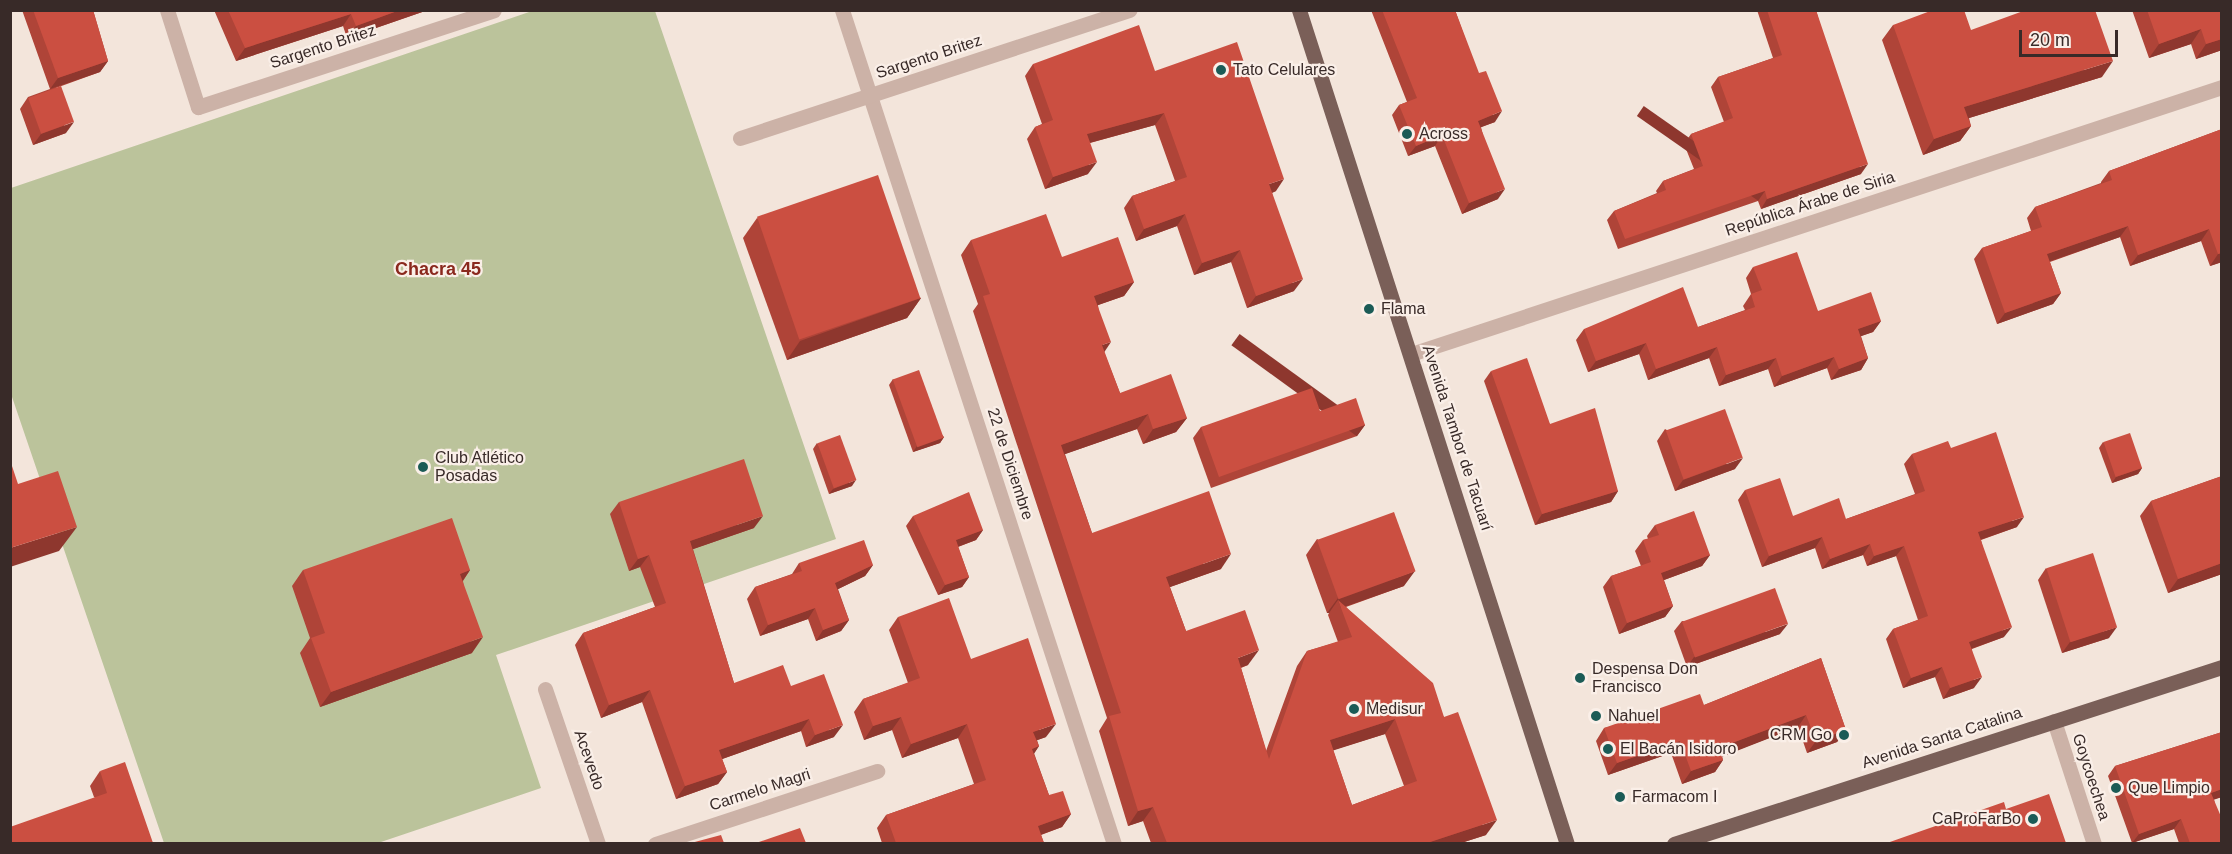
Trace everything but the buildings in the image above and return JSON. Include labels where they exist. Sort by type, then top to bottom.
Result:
[{"type":"main road","name":"Avenida Tambor de Tacuarí","points":[[1299,10],[1568,843]]},
{"type":"main road","name":"Avenida Santa Catalina","points":[[1674,843],[2222,667]]},
{"type":"street","name":"Sargento Britez","points":[[167,10],[198,107],[494,10]]},
{"type":"street","name":"22 de Diciembre","points":[[842,10],[1114,843]]},
{"type":"street","name":"Sargento Britez","points":[[740,138],[1130,10]]},
{"type":"street","name":"República Árabe de Siria","points":[[1411,354],[2222,87]]},
{"type":"street","name":"Acevedo","points":[[545,689],[598,843]]},
{"type":"street","name":"Goycoechea","points":[[2054,721],[2094,843]]},
{"type":"street","name":"Carmelo Magri","points":[[655,843],[877,771]]},
{"type":"green space","name":"Club Atlético Posadas","points":[[532,11],[655,11],[836,539],[496,655],[541,788],[378,843],[164,843],[11,394],[11,188]]},
{"type":"place","name":"Tato Celulares","points":[[1221,70]]},
{"type":"place","name":"Across","points":[[1407,134]]},
{"type":"place","name":"Flama","points":[[1369,309]]},
{"type":"place","name":"Club Atlético Posadas","points":[[423,467]]},
{"type":"place","name":"Despensa Don Francisco","points":[[1580,678]]},
{"type":"place","name":"Medisur","points":[[1354,709]]},
{"type":"place","name":"Nahuel","points":[[1596,716]]},
{"type":"place","name":"CRM Go","points":[[1844,735]]},
{"type":"place","name":"El Bacán Isidoro","points":[[1608,749]]},
{"type":"place","name":"Que Limpio","points":[[2116,788]]},
{"type":"place","name":"Farmacom I","points":[[1620,797]]},
{"type":"place","name":"CaProFarBo","points":[[2033,819]]},
{"type":"district","name":"Chacra 45","points":[[438,269]]}]
